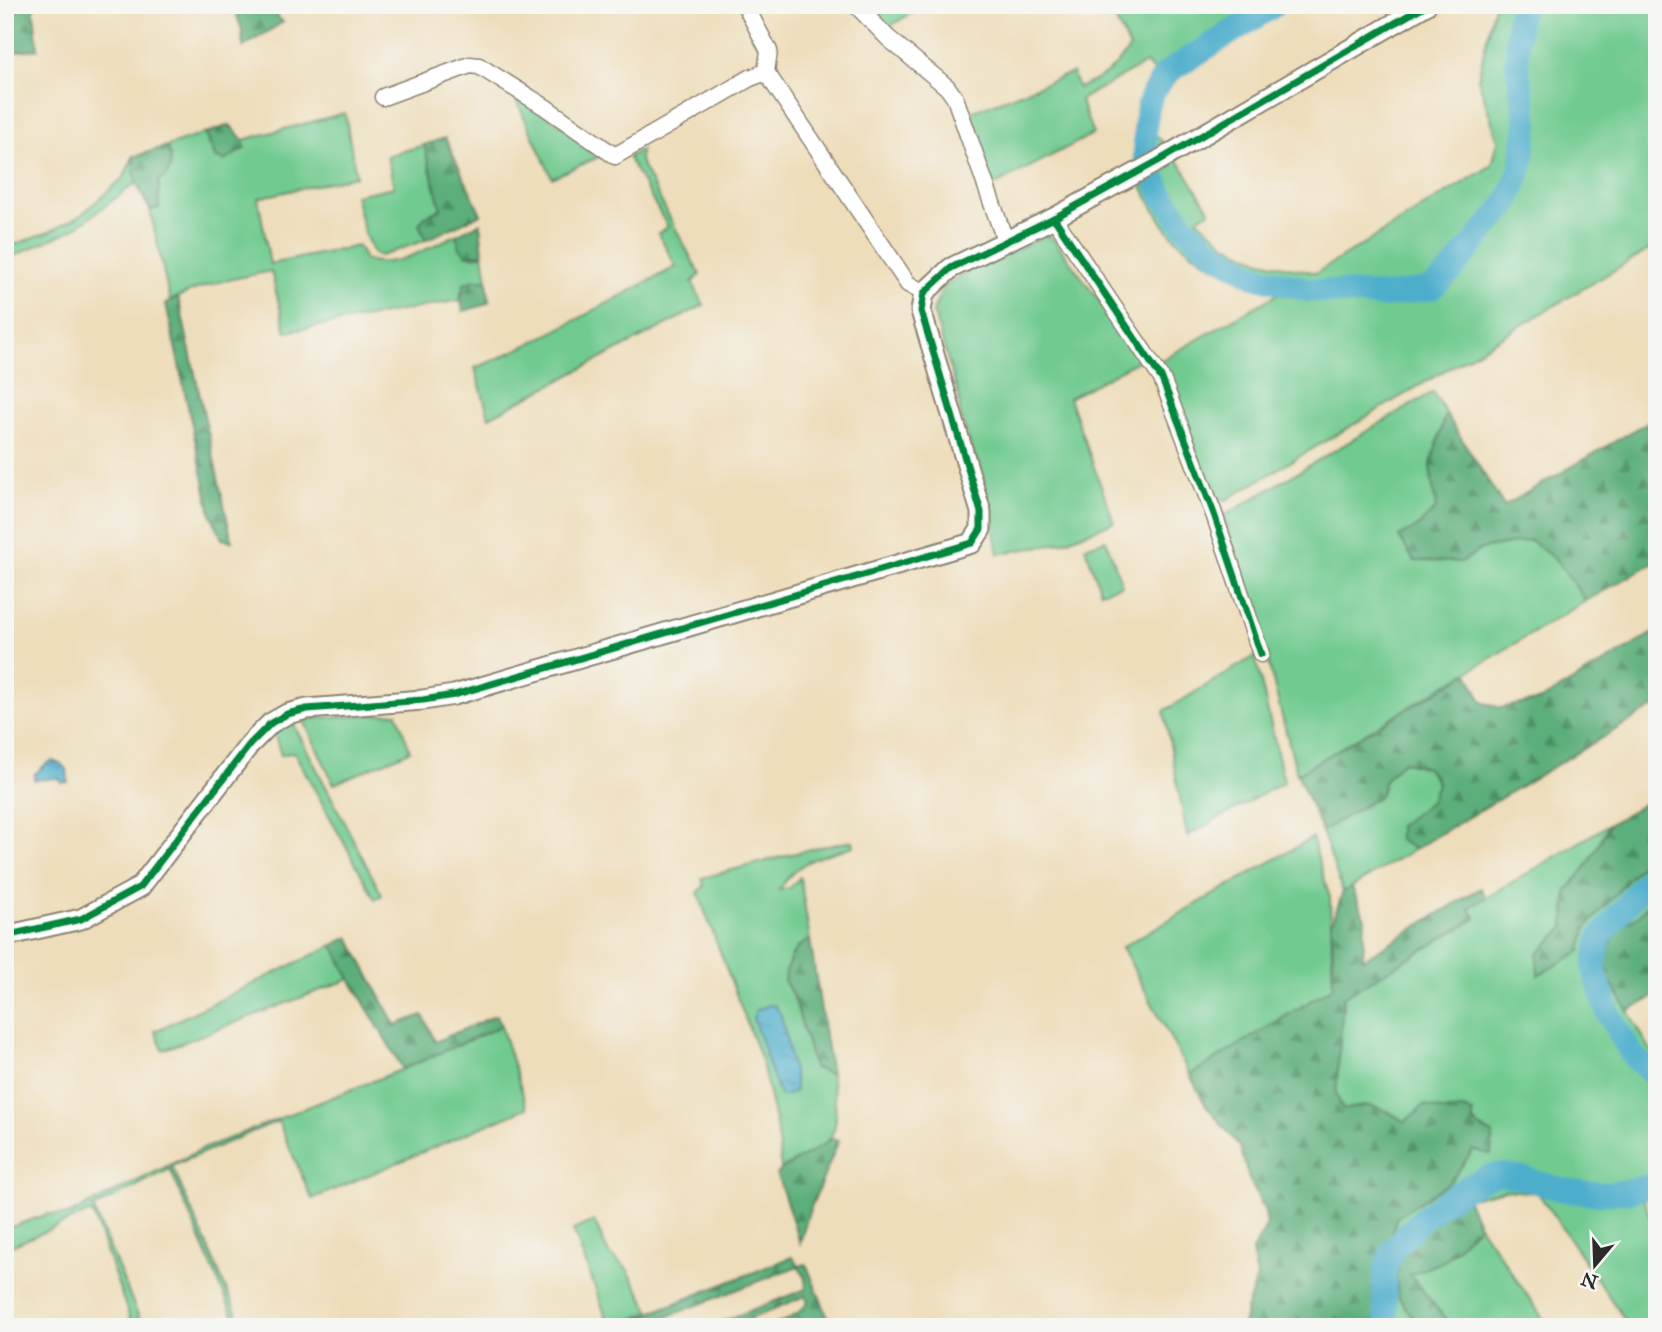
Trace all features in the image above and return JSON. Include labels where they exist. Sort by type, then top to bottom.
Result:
[{"type":"street","points":[[745,5],[769,51],[765,72],[908,284],[924,293]]},
{"type":"street","points":[[856,5],[888,37],[947,87],[955,98],[1005,240]]},
{"type":"street","points":[[5,936],[81,919],[140,887],[250,744],[271,723],[287,714],[307,709],[454,695],[972,543],[981,529],[981,512],[921,311],[924,293],[933,282],[951,268],[1054,218],[1150,165],[1426,5]]},
{"type":"street","points":[[383,97],[470,65],[480,66],[615,156],[765,72]]},
{"type":"street","points":[[1054,218],[1162,379],[1214,514],[1261,654]]},
{"type":"green space","points":[[5,5],[33,5],[38,49],[18,51],[5,57]]},
{"type":"green space","points":[[233,5],[265,5],[283,22],[243,47],[242,30]]},
{"type":"green space","points":[[870,5],[925,5],[887,28]]},
{"type":"green space","points":[[1125,5],[1283,5],[1208,55],[1164,92],[1158,106],[1154,133],[1166,145],[1137,163],[1137,127],[1147,90],[1159,77],[1146,63],[1080,100],[1093,134],[991,187],[968,113],[1072,73],[1078,88],[1101,77],[1113,68],[1130,48],[1112,13]]},
{"type":"green space","points":[[1494,5],[1657,5],[1657,245],[1226,500],[1221,500],[1212,493],[1160,361],[1281,292],[1232,275],[1188,250],[1164,225],[1140,183],[1177,159],[1210,211],[1197,219],[1227,245],[1261,261],[1316,273],[1492,165],[1498,141],[1478,79]]},
{"type":"green space","points":[[513,93],[605,154],[552,178]]},
{"type":"green space","points":[[345,113],[356,176],[258,198],[270,264],[358,246],[365,260],[389,262],[412,256],[456,235],[460,248],[473,257],[483,254],[487,280],[474,280],[461,292],[461,300],[286,332],[271,271],[206,286],[170,301],[150,210],[159,208],[159,181],[171,156],[167,146],[206,133],[209,146],[245,148],[243,140]]},
{"type":"green space","points":[[230,125],[243,140],[245,148],[224,161],[215,157],[206,133]]},
{"type":"green space","points":[[445,138],[481,214],[426,240],[419,224],[426,216],[441,209],[424,145]]},
{"type":"green space","points":[[424,145],[441,209],[426,216],[419,224],[426,240],[381,256],[374,254],[365,235],[355,195],[394,187],[387,156]]},
{"type":"green space","points":[[167,146],[171,161],[167,174],[159,181],[159,208],[150,210],[136,183],[133,157]]},
{"type":"green space","points":[[641,150],[640,161],[700,275],[692,282],[704,305],[489,417],[475,368],[552,333],[676,267],[658,233],[668,227],[628,157]]},
{"type":"green space","points":[[133,157],[136,183],[74,229],[5,260],[5,248],[49,232],[81,215],[124,177]]},
{"type":"green space","points":[[480,223],[483,254],[467,255],[460,248],[456,235]]},
{"type":"green space","points":[[1045,235],[1055,241],[1117,325],[1117,331],[1124,330],[1143,358],[1069,398],[1114,522],[1063,542],[998,554],[988,497],[960,414],[959,397],[933,311],[943,288],[1003,249],[1007,255]]},
{"type":"green space","points":[[474,280],[487,280],[489,302],[463,311],[461,300],[464,284]]},
{"type":"green space","points":[[178,297],[232,541],[222,539],[211,514],[166,304]]},
{"type":"green space","points":[[1433,392],[1446,414],[1430,467],[1436,509],[1417,527],[1414,560],[1462,562],[1481,549],[1531,540],[1557,561],[1586,601],[1297,774],[1265,650],[1224,516]]},
{"type":"green space","points":[[1446,414],[1504,506],[1657,417],[1657,561],[1586,601],[1557,561],[1531,540],[1481,549],[1462,562],[1414,561],[1399,537],[1417,527],[1436,509],[1430,467]]},
{"type":"green space","points":[[1106,540],[1122,585],[1101,592],[1085,547]]},
{"type":"green space","points":[[1657,631],[1657,705],[1415,849],[1399,840],[1399,826],[1431,801],[1437,783],[1427,768],[1403,761],[1385,780],[1380,796],[1322,831],[1297,774],[1468,673],[1482,702],[1500,708],[1541,700]]},
{"type":"green space","points":[[1255,656],[1284,782],[1187,836],[1164,711]]},
{"type":"green space","points":[[397,713],[410,751],[334,784],[303,719]]},
{"type":"green space","points":[[287,722],[293,723],[382,895],[375,899],[294,752],[281,755],[274,733]]},
{"type":"green space","points":[[1403,761],[1427,768],[1437,783],[1431,801],[1399,826],[1399,840],[1415,849],[1343,892],[1322,831],[1380,796],[1385,780]]},
{"type":"green space","points":[[1657,796],[1657,847],[1586,928],[1581,951],[1538,975],[1537,955],[1564,928],[1567,891],[1588,864],[1610,824]]},
{"type":"green space","points":[[1610,824],[1588,864],[1567,891],[1564,928],[1537,955],[1581,951],[1586,928],[1657,847],[1657,894],[1639,915],[1619,928],[1604,970],[1657,1057],[1657,1194],[1644,1200],[1657,1238],[1657,1327],[1630,1327],[1538,1193],[1505,1190],[1467,1199],[1416,1238],[1398,1297],[1420,1327],[1356,1327],[1382,1323],[1377,1275],[1397,1217],[1450,1182],[1474,1149],[1479,1127],[1463,1109],[1444,1111],[1424,1105],[1405,1122],[1388,1111],[1343,1110],[1336,1094],[1343,997],[1476,919],[1469,908]]},
{"type":"green space","points":[[1312,838],[1330,898],[1333,987],[1190,1075],[1122,947]]},
{"type":"green space","points":[[853,841],[854,846],[802,865],[779,890],[790,888],[800,877],[810,940],[795,951],[784,980],[795,1000],[814,1068],[831,1074],[836,1112],[832,1135],[825,1143],[781,1169],[777,1129],[762,1063],[698,893],[704,886],[702,878],[815,848]]},
{"type":"green space","points":[[1352,887],[1365,919],[1363,959],[1481,888],[1486,898],[1469,908],[1476,918],[1343,997],[1336,1094],[1343,1110],[1362,1106],[1376,1107],[1405,1122],[1424,1105],[1444,1111],[1463,1109],[1473,1113],[1473,1121],[1479,1127],[1493,1134],[1491,1154],[1473,1150],[1450,1182],[1397,1217],[1377,1275],[1382,1323],[1356,1327],[1243,1327],[1257,1277],[1252,1251],[1267,1225],[1265,1211],[1249,1179],[1240,1147],[1205,1104],[1190,1075],[1333,987],[1332,923],[1343,892]]},
{"type":"green space","points":[[1657,894],[1657,995],[1628,1011],[1604,970],[1610,945],[1619,928],[1639,915]]},
{"type":"green space","points":[[349,937],[395,1025],[423,1015],[435,1042],[496,1015],[501,1026],[403,1069],[333,945]]},
{"type":"green space","points":[[810,940],[831,1074],[814,1068],[795,1000],[784,980],[795,951]]},
{"type":"green space","points":[[333,945],[350,979],[163,1050],[155,1031]]},
{"type":"green space","points":[[501,1026],[527,1108],[312,1199],[278,1121],[172,1166],[243,1327],[238,1327],[170,1169],[93,1208],[143,1327],[133,1327],[93,1214],[87,1213],[5,1249],[5,1229],[48,1214],[68,1215],[200,1150],[408,1067]]},
{"type":"green space","points":[[831,1139],[839,1140],[809,1212],[800,1243],[777,1174]]},
{"type":"green space","points":[[1467,1199],[1479,1225],[1444,1261],[1410,1275],[1452,1327],[1420,1327],[1398,1297],[1396,1279],[1401,1253],[1416,1238]]},
{"type":"green space","points":[[594,1221],[609,1254],[627,1269],[651,1312],[610,1327],[573,1230]]},
{"type":"green space","points":[[1479,1225],[1549,1327],[1452,1327],[1409,1275],[1444,1261]]},
{"type":"green space","points":[[792,1257],[799,1266],[806,1264],[832,1327],[810,1324],[804,1327],[770,1327],[800,1311],[808,1302],[805,1296],[731,1327],[708,1327],[806,1289],[805,1277],[798,1266],[641,1327],[615,1327]]},
{"type":"water","points":[[52,761],[67,769],[68,782],[62,783],[59,778],[34,780],[34,775]]},
{"type":"water","points":[[769,1005],[775,1006],[781,1015],[795,1080],[795,1092],[785,1096],[780,1095],[777,1088],[753,1018],[756,1010]]},
{"type":"waterway","points":[[1275,5],[1166,73],[1148,106],[1145,155],[1162,195],[1185,227],[1214,253],[1254,276],[1309,290],[1386,296],[1432,288],[1451,271],[1508,202],[1521,168],[1527,124],[1517,65],[1518,19],[1524,5]]},
{"type":"waterway","points":[[1657,868],[1600,937],[1594,968],[1609,1015],[1633,1056],[1657,1078]]},
{"type":"waterway","points":[[1388,1327],[1384,1283],[1386,1266],[1395,1247],[1421,1221],[1471,1185],[1498,1175],[1520,1177],[1569,1191],[1594,1193],[1619,1192],[1657,1184]]},
{"type":"cycle path","points":[[5,936],[81,919],[140,887],[250,744],[271,723],[287,714],[307,709],[454,695],[972,543],[981,529],[981,512],[921,311],[924,293],[951,268],[1054,218],[1158,161],[1426,5]]},
{"type":"cycle path","points":[[1054,218],[1162,379],[1214,514],[1261,654]]}]
